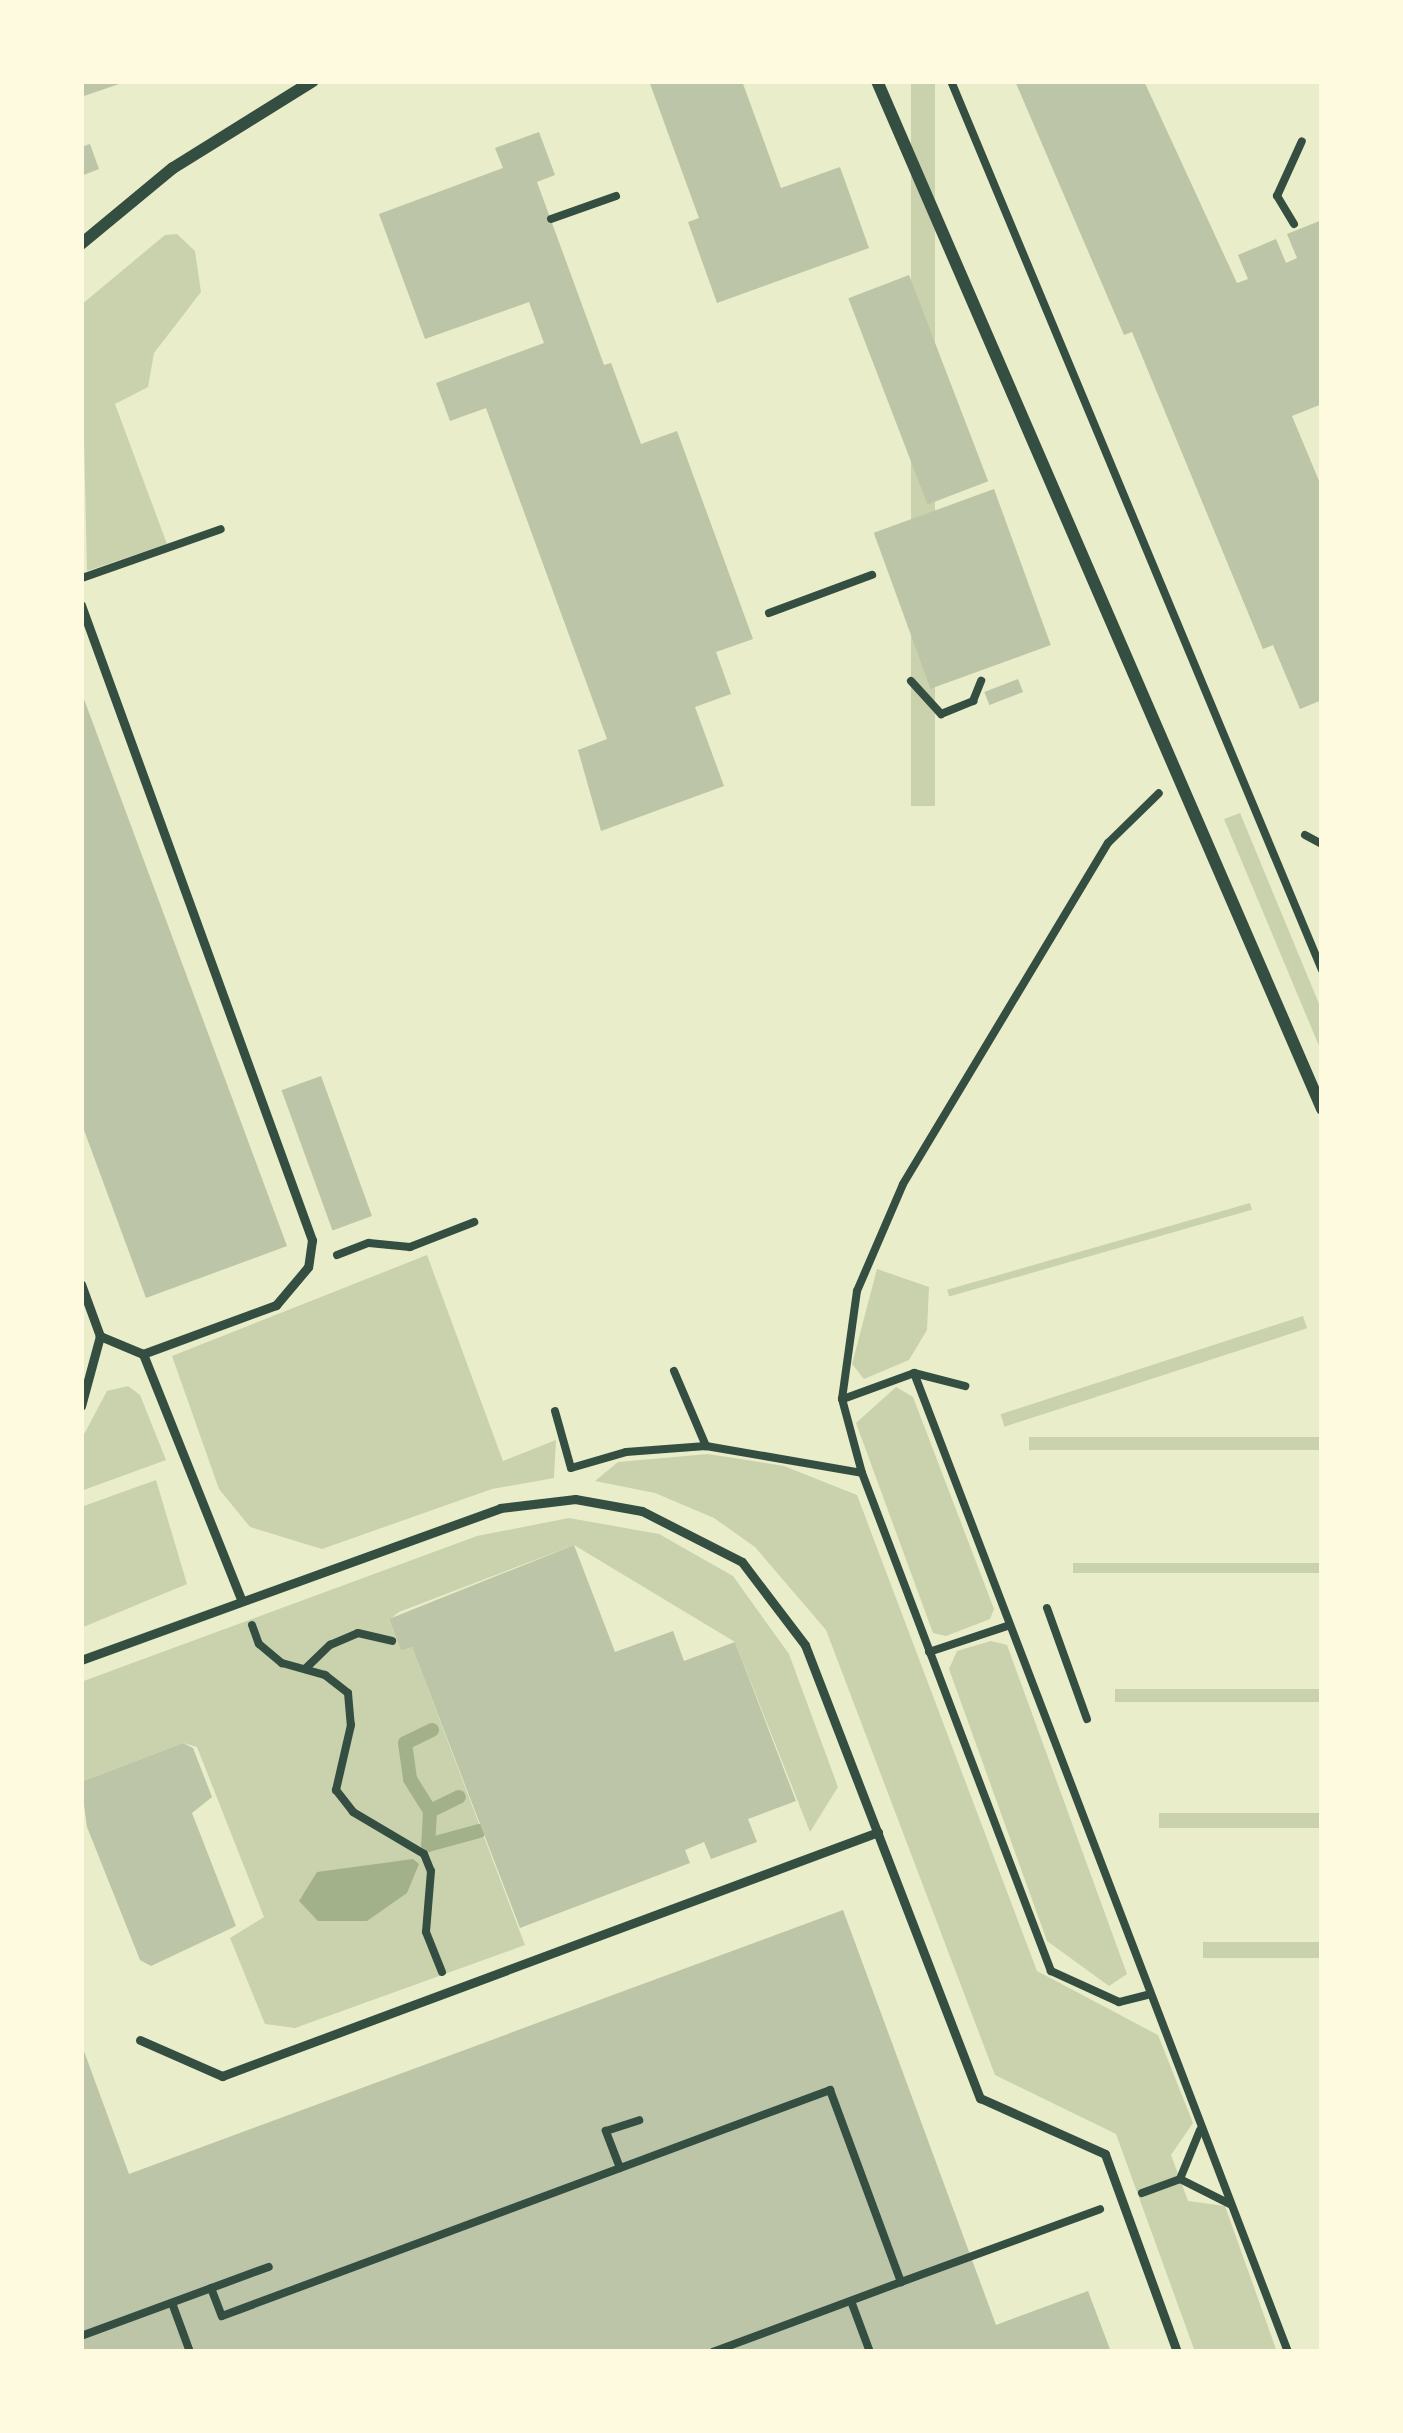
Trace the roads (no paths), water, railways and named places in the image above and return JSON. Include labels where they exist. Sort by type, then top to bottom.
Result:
[{"type":"street","points":[[81,244],[173,168],[313,81]]},
{"type":"street","points":[[877,81],[1174,778],[1322,1109]]},
{"type":"lane","points":[[81,604],[311,1240],[308,1267],[276,1305],[143,1354],[100,1336]]},
{"type":"lane","points":[[81,1284],[100,1336],[81,1406]]},
{"type":"lane","points":[[143,1354],[242,1601]]},
{"type":"lane","points":[[81,1660],[500,1508],[575,1499],[642,1511],[742,1562],[806,1646],[980,2098],[1105,2154],[1177,2352]]},
{"type":"lane","points":[[140,2040],[222,2076],[878,1832]]},
{"type":"waterway","points":[[432,1730],[405,1743],[410,1779],[430,1811],[428,1845],[479,1831]]},
{"type":"waterway","points":[[430,1811],[459,1797]]}]
